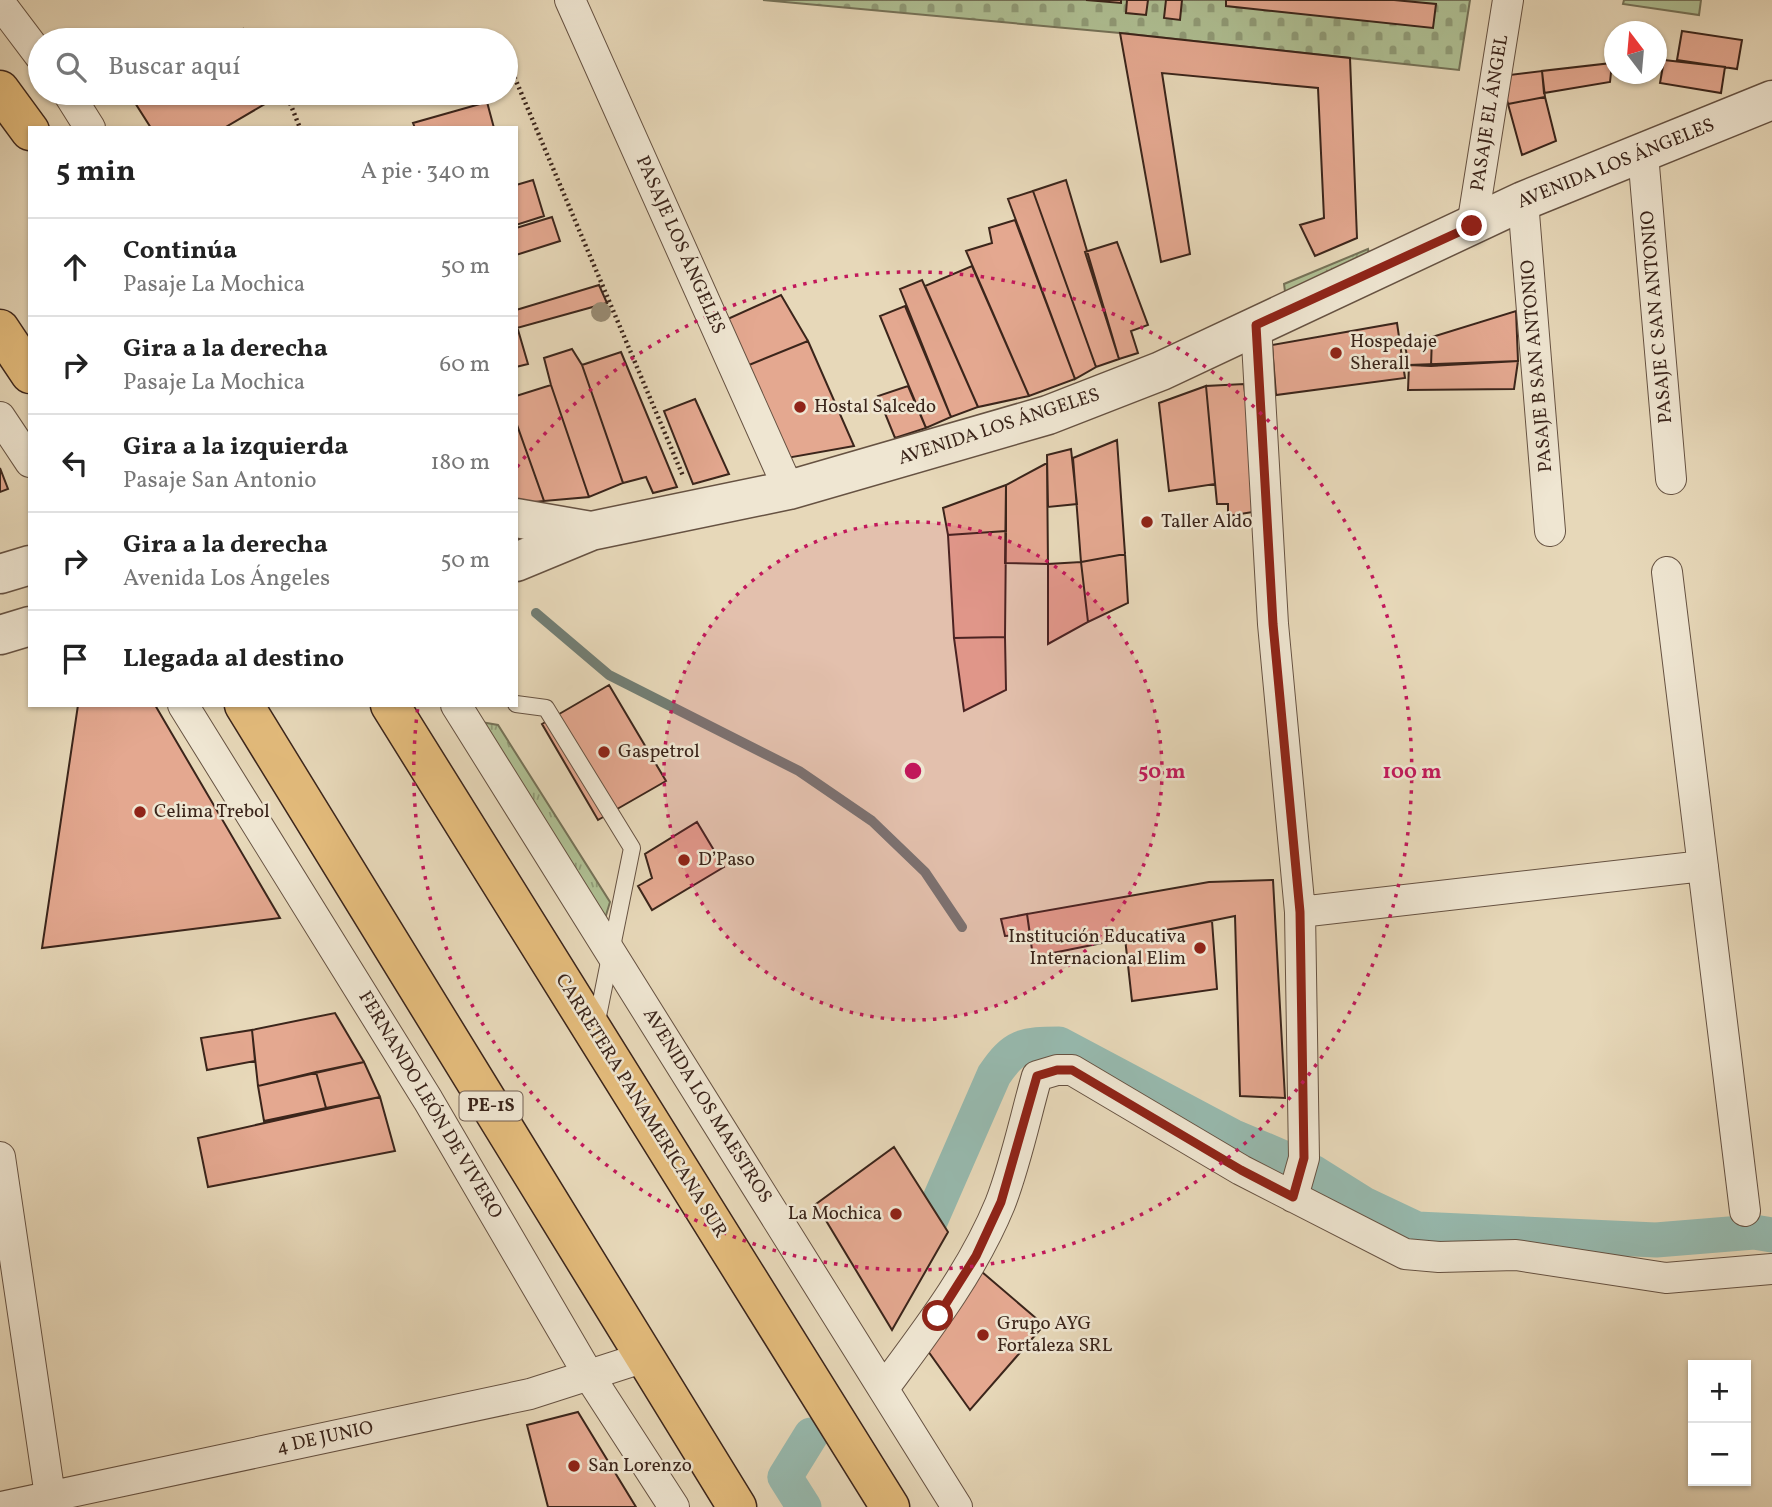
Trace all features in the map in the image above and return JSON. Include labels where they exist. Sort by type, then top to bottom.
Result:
[{"type":"highway","points":[[0,90],[28,128]]},
{"type":"highway","points":[[0,329],[28,371]]},
{"type":"highway","name":"PE-1S","points":[[245,707],[737,1507]]},
{"type":"highway","name":"CARRETERA PANAMERICANA SUR","points":[[391,707],[823,1396],[880,1492]]},
{"type":"street","name":"PASAJE LOS ÁNGELES","points":[[570,0],[789,490]]},
{"type":"street","name":"PASAJE EL ÁNGEL","points":[[1472,226],[1508,0]]},
{"type":"street","points":[[0,3],[28,40]]},
{"type":"street","name":"AVENIDA LOS ÁNGELES","points":[[518,561],[591,531],[789,490],[1048,415],[1161,371],[1523,201],[1772,100]]},
{"type":"street","points":[[76,105],[89,126]]},
{"type":"street","name":"PASAJE C SAN ANTONIO","points":[[1643,154],[1671,479]]},
{"type":"street","name":"PASAJE B SAN ANTONIO","points":[[1523,201],[1550,531]]},
{"type":"street","points":[[1256,325],[1273,624],[1300,912],[1304,1158],[1293,1197]]},
{"type":"street","points":[[0,417],[28,459]]},
{"type":"street","name":"AVENIDA LOS ÁNGELES","points":[[518,518],[591,531]]},
{"type":"street","points":[[0,574],[28,566]]},
{"type":"street","points":[[1667,572],[1745,1211]]},
{"type":"street","points":[[0,635],[28,627]]},
{"type":"street","name":"FERNANDO LEÓN DE VIVERO","points":[[184,707],[428,1100],[588,1374],[674,1507]]},
{"type":"street","name":"AVENIDA LOS MAESTROS","points":[[457,707],[957,1507]]},
{"type":"street","points":[[1300,912],[1703,866]]},
{"type":"street","points":[[884,1388],[938,1316],[976,1256],[1001,1202],[1037,1076],[1057,1070],[1072,1070],[1241,1170],[1405,1254],[1439,1257],[1517,1255],[1666,1278],[1772,1269]]},
{"type":"street","points":[[0,1157],[50,1496]]},
{"type":"street","name":"4 DE JUNIO","points":[[1,1507],[530,1394],[645,1357]]},
{"type":"lane","points":[[518,704],[546,708],[632,848],[594,1032]]},
{"type":"path","points":[[518,85],[675,458]]},
{"type":"path","points":[[291,105],[299,126]]},
{"type":"green space","points":[[763,0],[1470,0],[1459,70],[1120,33]]},
{"type":"green space","points":[[1624,0],[1701,0],[1699,15],[1623,4]]},
{"type":"green space","points":[[1368,249],[1370,262],[1286,299],[1284,284]]},
{"type":"green space","points":[[481,722],[498,725],[610,902],[604,922]]},
{"type":"building","points":[[1086,0],[1121,0],[1121,3]]},
{"type":"building","points":[[1127,0],[1148,0],[1146,15],[1126,13]]},
{"type":"building","points":[[1166,0],[1182,0],[1180,20],[1164,18]]},
{"type":"building","points":[[1226,0],[1394,0],[1436,4],[1433,28],[1226,6]]},
{"type":"building","points":[[1682,31],[1742,40],[1737,69],[1677,60]]},
{"type":"building","points":[[1120,33],[1350,58],[1357,238],[1315,256],[1300,225],[1324,218],[1318,88],[1162,73],[1190,254],[1161,262]]},
{"type":"building","points":[[1667,60],[1725,67],[1721,93],[1666,84]]},
{"type":"building","points":[[1604,64],[1604,83],[1544,93],[1542,71]]},
{"type":"building","points":[[1542,71],[1545,97],[1508,104],[1501,76]]},
{"type":"building","points":[[1545,97],[1556,141],[1522,155],[1508,104]]},
{"type":"building","points":[[136,105],[263,105],[227,126],[150,126]]},
{"type":"building","points":[[476,105],[488,105],[493,126],[414,126],[413,123]]},
{"type":"building","points":[[533,180],[544,216],[518,224],[518,184]]},
{"type":"building","points":[[1066,180],[1119,359],[1096,367],[1033,191]]},
{"type":"building","points":[[1033,191],[1096,367],[1075,379],[1008,199]]},
{"type":"building","points":[[552,217],[560,241],[518,254],[518,227]]},
{"type":"building","points":[[1015,220],[1075,379],[1029,396],[966,251],[992,243],[989,228]]},
{"type":"building","points":[[1117,242],[1148,325],[1131,331],[1138,353],[1119,359],[1085,252]]},
{"type":"building","points":[[972,266],[1029,396],[978,407],[925,286]]},
{"type":"building","points":[[922,280],[978,407],[951,417],[900,289]]},
{"type":"building","points":[[599,285],[607,303],[518,328],[518,309]]},
{"type":"building","points":[[781,295],[808,341],[744,367],[721,322]]},
{"type":"building","points":[[905,306],[951,417],[926,428],[880,316]]},
{"type":"building","points":[[1516,311],[1518,361],[1431,366],[1432,337]]},
{"type":"building","points":[[1397,323],[1405,378],[1276,395],[1272,345]]},
{"type":"building","points":[[518,330],[528,364],[518,366]]},
{"type":"building","points":[[1432,337],[1431,366],[1409,365],[1404,341]]},
{"type":"building","name":"Hostal Salcedo","points":[[808,341],[854,446],[787,458],[744,367]]},
{"type":"building","points":[[572,349],[582,365],[623,483],[589,497],[544,358]]},
{"type":"building","points":[[621,352],[677,487],[653,493],[646,477],[623,483],[582,365]]},
{"type":"building","points":[[1518,361],[1514,389],[1408,390],[1409,365]]},
{"type":"building","points":[[1244,384],[1259,511],[1228,516],[1228,504],[1217,504],[1206,386]]},
{"type":"building","points":[[551,385],[589,497],[544,501],[518,428],[518,395]]},
{"type":"building","points":[[908,386],[926,428],[895,438],[878,396]]},
{"type":"building","points":[[1206,386],[1215,484],[1169,491],[1159,403]]},
{"type":"building","points":[[695,399],[729,474],[693,484],[664,411]]},
{"type":"building","points":[[518,428],[544,501],[518,504]]},
{"type":"building","points":[[1117,440],[1125,554],[1081,562],[1073,458]]},
{"type":"building","points":[[1071,449],[1077,504],[1048,507],[1047,455]]},
{"type":"building","points":[[1047,463],[1048,564],[1005,563],[1006,485]]},
{"type":"building","points":[[0,468],[8,489],[0,492]]},
{"type":"building","points":[[1006,485],[1006,531],[948,535],[943,508]]},
{"type":"building","points":[[1006,531],[1005,637],[954,638],[948,535]]},
{"type":"building","points":[[1125,554],[1128,603],[1088,622],[1081,562]]},
{"type":"building","points":[[1081,562],[1088,622],[1048,644],[1048,564]]},
{"type":"building","points":[[1005,637],[1006,690],[964,711],[954,638]]},
{"type":"building","name":"Gaspetrol","points":[[609,685],[666,781],[598,820],[542,724]]},
{"type":"building","name":"Celima Trebol","points":[[78,707],[156,707],[280,918],[42,948]]},
{"type":"building","name":"D’Paso","points":[[697,822],[724,867],[652,910],[638,886],[652,878],[645,854]]},
{"type":"building","points":[[1273,880],[1285,1098],[1240,1096],[1235,916],[1033,957],[1027,914],[1209,882]]},
{"type":"building","points":[[1027,914],[1030,934],[1005,936],[1001,919]]},
{"type":"building","points":[[1212,921],[1217,989],[1132,1001],[1125,938]]},
{"type":"building","points":[[335,1013],[364,1062],[258,1086],[252,1030]]},
{"type":"building","points":[[252,1030],[255,1061],[207,1070],[201,1038]]},
{"type":"building","points":[[364,1062],[380,1097],[326,1108],[316,1072]]},
{"type":"building","points":[[316,1072],[326,1108],[264,1121],[258,1086]]},
{"type":"building","points":[[380,1097],[395,1151],[208,1187],[198,1138]]},
{"type":"building","points":[[894,1147],[948,1232],[892,1330],[816,1204]]},
{"type":"building","name":"Grupo AYG Fortaleza SRL","points":[[982,1272],[1044,1325],[970,1410],[923,1344]]},
{"type":"building","name":"San Lorenzo","points":[[578,1412],[636,1507],[548,1507],[527,1425]]},
{"type":"waterway","points":[[536,613],[609,675],[799,771],[872,821],[925,872],[962,927]]},
{"type":"waterway","points":[[915,1256],[994,1075],[1014,1052],[1028,1046],[1059,1044],[1232,1136],[1284,1158]]},
{"type":"waterway","points":[[1313,1172],[1364,1204],[1417,1229],[1656,1240],[1754,1232],[1772,1235]]},
{"type":"waterway","points":[[804,1507],[785,1477],[811,1435]]},
{"type":"place","name":"Hospedaje Sherall","points":[[1336,353]]},
{"type":"place","name":"Hostal Salcedo","points":[[800,407]]},
{"type":"place","name":"Taller Aldo","points":[[1147,522]]},
{"type":"place","name":"Gaspetrol","points":[[604,752]]},
{"type":"place","name":"Celima Trebol","points":[[140,812]]},
{"type":"place","name":"D’Paso","points":[[684,860]]},
{"type":"place","name":"Institución Educativa Internacional Elim","points":[[1200,948]]},
{"type":"place","name":"La Mochica","points":[[896,1214]]},
{"type":"place","name":"Grupo AYG Fortaleza SRL","points":[[983,1335]]},
{"type":"place","name":"San Lorenzo","points":[[574,1466]]},
{"type":"route","points":[[938,1316],[976,1256],[1001,1202],[1037,1076],[1057,1070],[1072,1070],[1241,1170],[1293,1197],[1304,1158],[1300,912],[1273,624],[1256,325],[1436,240],[1472,226]]}]
